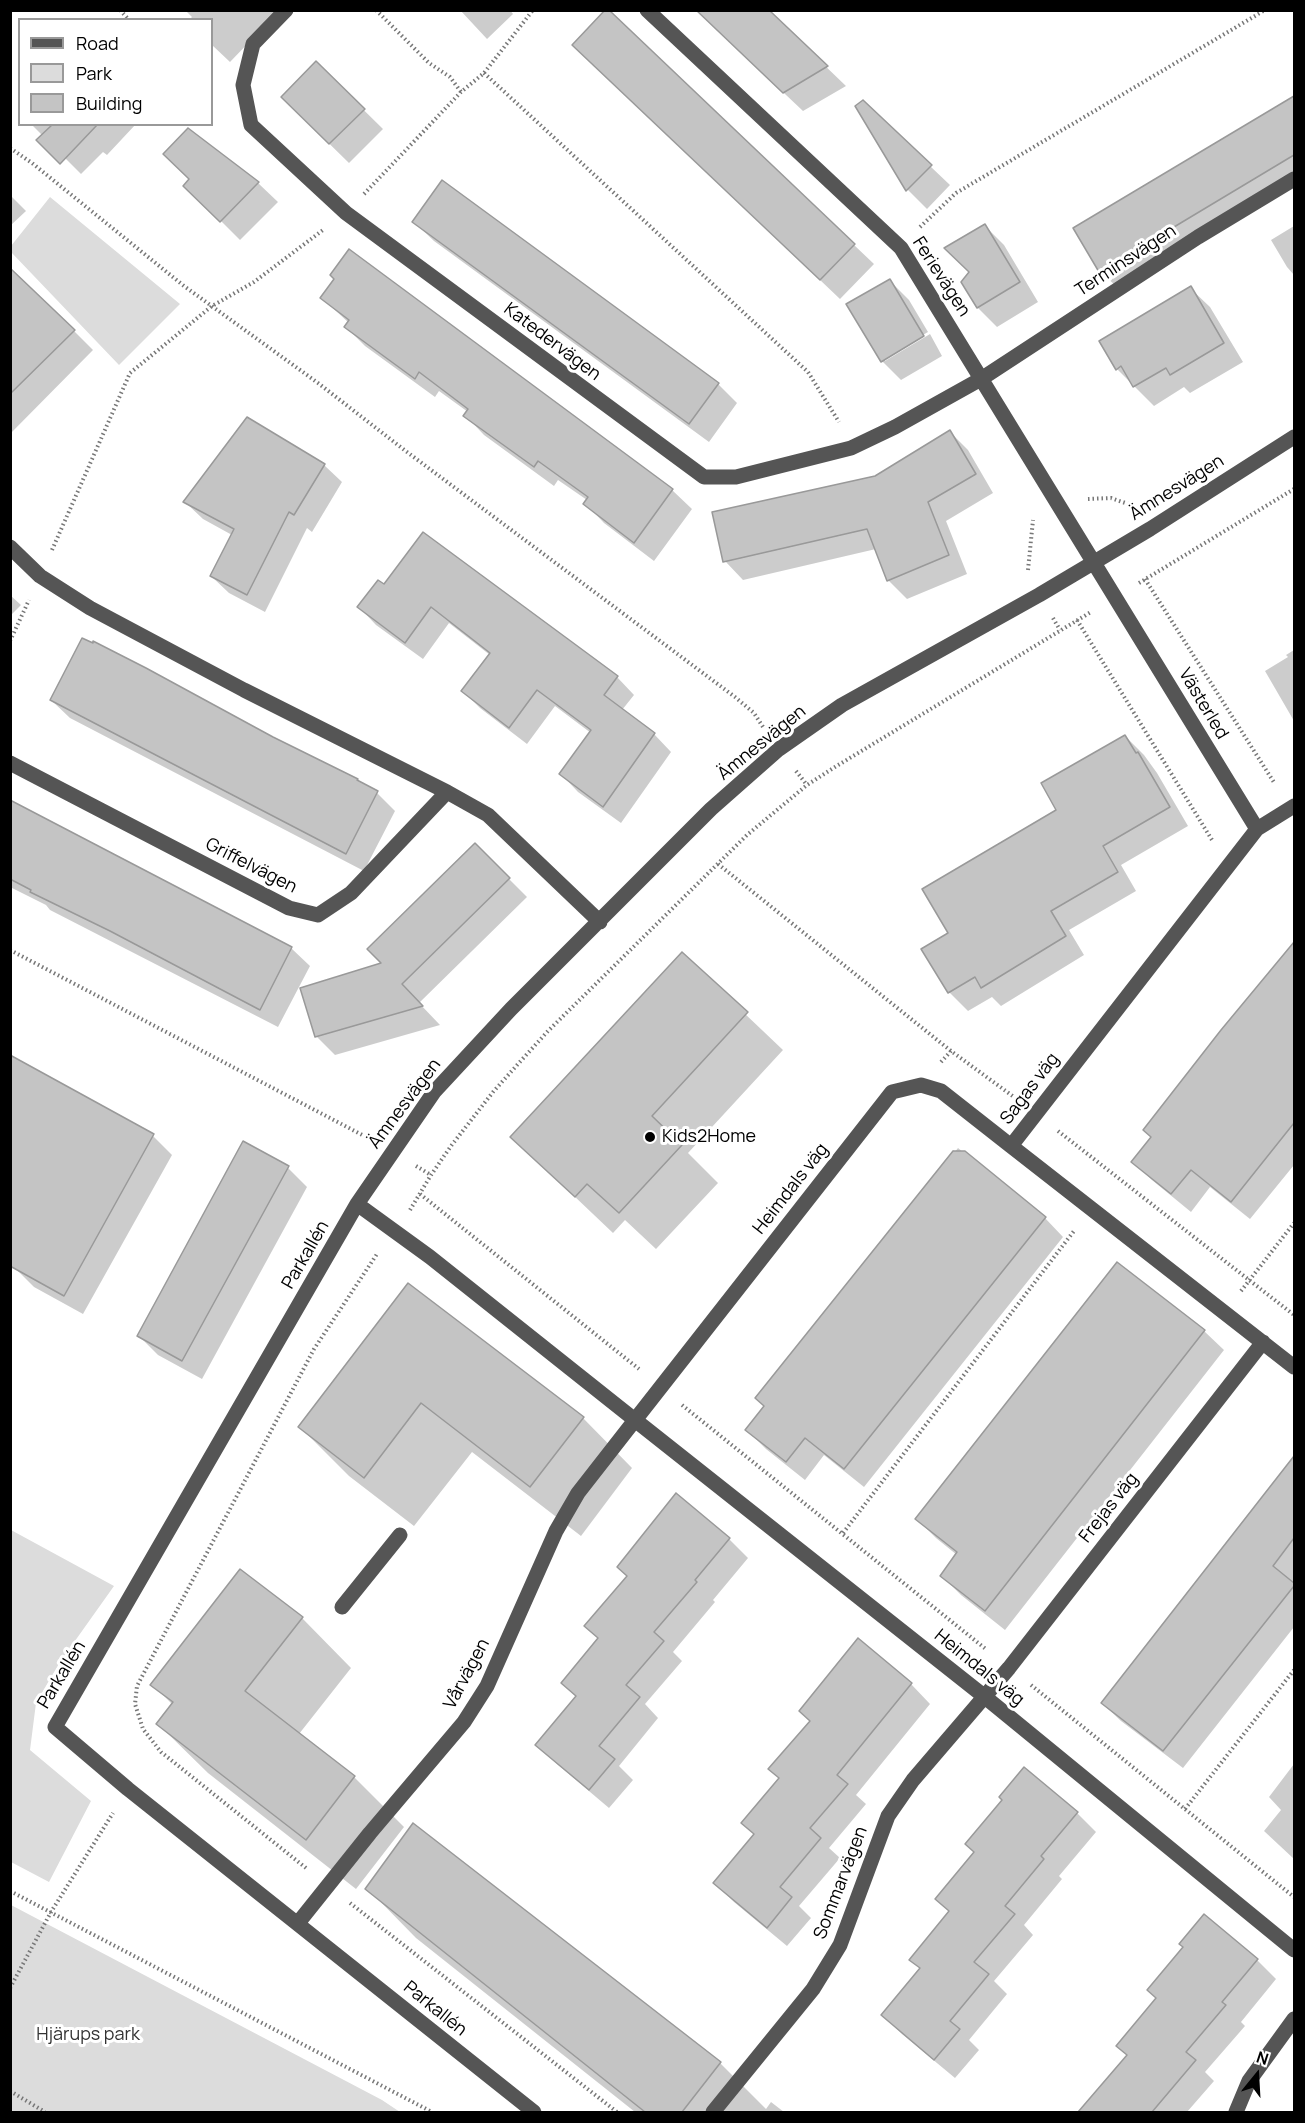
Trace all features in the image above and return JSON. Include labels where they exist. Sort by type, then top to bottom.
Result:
[{"type":"street","name":"Katedervägen","points":[[286,10],[253,44],[243,85],[251,124],[346,213],[704,477],[736,477],[851,448],[895,427],[981,379]]},
{"type":"street","name":"Ferievägen","points":[[647,10],[901,248],[1093,562]]},
{"type":"street","name":"Terminsvägen","points":[[981,379],[1198,237],[1294,179]]},
{"type":"street","name":"Ämnesvägen","points":[[357,1204],[434,1092],[511,1009],[711,809],[779,749],[842,705],[1039,595],[1150,529],[1294,437]]},
{"type":"street","points":[[10,547],[40,576],[90,608],[488,815],[600,922]]},
{"type":"street","name":"Västerled","points":[[1093,562],[1257,829]]},
{"type":"street","name":"Griffelvägen","points":[[10,763],[289,909],[318,915],[351,893],[447,792]]},
{"type":"street","points":[[1257,829],[1294,806]]},
{"type":"street","name":"Sagas väg","points":[[1257,829],[1011,1146],[1294,1367]]},
{"type":"street","name":"Heimdals väg","points":[[635,1420],[892,1092],[921,1085],[941,1091],[1011,1146]]},
{"type":"street","name":"Heimdals väg","points":[[357,1204],[397,1231],[985,1697],[1294,1950]]},
{"type":"street","name":"Parkallén","points":[[357,1204],[55,1727],[128,1789],[534,2112]]},
{"type":"street","name":"Frejas väg","points":[[985,1697],[1263,1342]]},
{"type":"street","name":"Vårvägen","points":[[298,1923],[464,1722],[487,1686],[556,1531],[578,1493],[635,1420]]},
{"type":"street","points":[[342,1607],[400,1535]]},
{"type":"street","name":"Sommarvägen","points":[[713,2112],[813,1989],[840,1945],[888,1816],[913,1780],[985,1697]]},
{"type":"street","points":[[1236,2112],[1249,2081],[1294,2019]]},
{"type":"path","points":[[376,10],[429,63],[450,77],[461,93]]},
{"type":"path","points":[[10,640],[130,373],[212,306],[254,282],[346,213],[461,93],[484,73],[534,10]]},
{"type":"path","points":[[901,248],[956,193],[1265,10]]},
{"type":"path","points":[[484,73],[808,372],[838,421],[851,448]]},
{"type":"path","points":[[10,148],[42,170],[212,306],[735,697],[754,713],[807,785]]},
{"type":"path","points":[[617,2112],[161,1752],[143,1729],[135,1704],[137,1686],[314,1349],[371,1262],[397,1231],[430,1175],[493,1092],[548,1031],[747,835],[807,785],[920,714],[1294,489]]},
{"type":"path","points":[[1039,595],[1027,575],[1034,513],[1056,501],[1111,498],[1135,506],[1150,529]]},
{"type":"path","points":[[1145,579],[1278,790],[1294,806]]},
{"type":"path","points":[[1077,620],[1212,840],[1257,829]]},
{"type":"path","points":[[718,864],[951,1051],[1035,1113],[1294,1315]]},
{"type":"path","points":[[10,950],[393,1151],[430,1175]]},
{"type":"path","points":[[420,1194],[1294,1897]]},
{"type":"path","points":[[843,1533],[1092,1208]]},
{"type":"path","points":[[1224,1313],[1294,1223]]},
{"type":"path","points":[[1185,1809],[1294,1670]]},
{"type":"path","points":[[10,1988],[51,1912],[128,1789]]},
{"type":"path","points":[[10,1891],[432,2112]]},
{"type":"path","points":[[10,2091],[45,2112]]},
{"type":"green space","points":[[50,197],[180,304],[119,365],[11,252],[11,246]]},
{"type":"green space","points":[[11,1530],[114,1586],[60,1662],[36,1703],[30,1750],[91,1801],[49,1882],[11,1862]]},
{"type":"green space","name":"Hjärups park","points":[[11,1905],[382,2100],[400,2112],[11,2112]]},
{"type":"building","points":[[605,10],[609,10],[855,244],[820,280],[572,45]]},
{"type":"building","points":[[696,10],[769,10],[828,66],[783,93]]},
{"type":"building","points":[[316,61],[365,109],[329,144],[281,97]]},
{"type":"building","points":[[1294,96],[1294,155],[1099,272],[1073,228]]},
{"type":"building","points":[[863,100],[932,165],[906,191],[855,106]]},
{"type":"building","points":[[51,126],[96,126],[60,164],[36,140]]},
{"type":"building","points":[[188,128],[259,182],[220,222],[183,186],[189,179],[163,154]]},
{"type":"building","points":[[442,180],[719,383],[689,424],[412,222]]},
{"type":"building","points":[[985,224],[1020,282],[977,308],[961,282],[969,272],[944,248]]},
{"type":"building","points":[[349,249],[673,489],[634,543],[583,504],[588,497],[538,461],[534,467],[463,416],[468,409],[419,372],[415,379],[344,327],[349,320],[320,298],[334,279],[330,275]]},
{"type":"building","points":[[10,268],[75,330],[10,394]]},
{"type":"building","points":[[890,279],[924,336],[881,362],[846,304]]},
{"type":"building","points":[[1191,286],[1224,343],[1170,375],[1166,368],[1133,387],[1121,366],[1116,370],[1099,341]]},
{"type":"building","points":[[247,417],[325,464],[294,515],[289,512],[247,595],[210,576],[234,529],[183,502]]},
{"type":"building","points":[[950,430],[976,474],[928,502],[949,555],[887,581],[867,529],[723,562],[712,512],[875,476]]},
{"type":"building","points":[[423,532],[618,676],[604,695],[655,733],[603,807],[559,774],[591,730],[537,690],[509,728],[461,691],[490,653],[431,607],[405,643],[357,607],[378,580],[384,584]]},
{"type":"building","points":[[82,638],[93,643],[93,641],[146,668],[378,791],[346,854],[50,700]]},
{"type":"building","points":[[1125,735],[1136,753],[1138,752],[1170,807],[1103,846],[1118,872],[1051,911],[1066,936],[981,988],[975,977],[948,993],[921,949],[948,933],[922,889],[1056,810],[1041,783]]},
{"type":"building","points":[[10,800],[292,947],[260,1010],[110,931],[30,892],[31,890],[10,879]]},
{"type":"building","points":[[475,843],[510,878],[402,984],[423,1006],[315,1037],[300,988],[381,963],[367,949]]},
{"type":"building","points":[[1294,942],[1294,1123],[1231,1202],[1191,1170],[1171,1194],[1131,1162],[1151,1137],[1143,1130],[1221,1030]]},
{"type":"building","points":[[682,952],[748,1012],[652,1116],[682,1145],[619,1213],[587,1184],[575,1197],[510,1137]]},
{"type":"building","points":[[10,1055],[154,1134],[64,1296],[10,1266]]},
{"type":"building","points":[[243,1141],[289,1166],[182,1361],[137,1336]]},
{"type":"building","points":[[953,1151],[965,1151],[1046,1217],[844,1469],[805,1438],[786,1462],[745,1430],[764,1406],[755,1398]]},
{"type":"building","points":[[1117,1262],[1205,1330],[985,1611],[940,1576],[957,1552],[915,1519]]},
{"type":"building","points":[[408,1283],[584,1417],[530,1487],[421,1403],[364,1478],[298,1427]]},
{"type":"building","points":[[1294,1456],[1294,1538],[1273,1566],[1294,1583],[1294,1586],[1163,1751],[1101,1703]]},
{"type":"building","points":[[676,1493],[730,1538],[695,1580],[697,1582],[654,1632],[664,1641],[626,1685],[640,1697],[599,1746],[615,1759],[589,1790],[535,1745],[576,1696],[561,1683],[598,1638],[584,1626],[627,1576],[617,1567]]},
{"type":"building","points":[[240,1569],[303,1617],[245,1691],[355,1776],[306,1840],[156,1724],[173,1702],[150,1685]]},
{"type":"building","points":[[858,1638],[912,1683],[837,1775],[848,1784],[810,1828],[821,1838],[780,1887],[792,1897],[767,1928],[713,1883],[754,1834],[741,1823],[779,1778],[768,1769],[810,1721],[799,1711]]},
{"type":"building","points":[[1024,1767],[1078,1812],[1041,1856],[1044,1859],[1005,1906],[1015,1914],[974,1962],[989,1974],[950,2021],[960,2029],[934,2060],[881,2015],[920,1968],[909,1960],[949,1911],[935,1899],[974,1852],[965,1844],[1002,1800],[999,1797]]},
{"type":"building","points":[[413,1823],[721,2062],[682,2112],[645,2112],[365,1889]]},
{"type":"building","points":[[1204,1914],[1258,1959],[1222,2002],[1226,2005],[1186,2052],[1196,2060],[1152,2112],[1078,2112],[1127,2055],[1116,2046],[1156,1998],[1147,1990],[1183,1947],[1179,1944]]},
{"type":"place","name":"Kids2Home","points":[[650,1137]]}]
